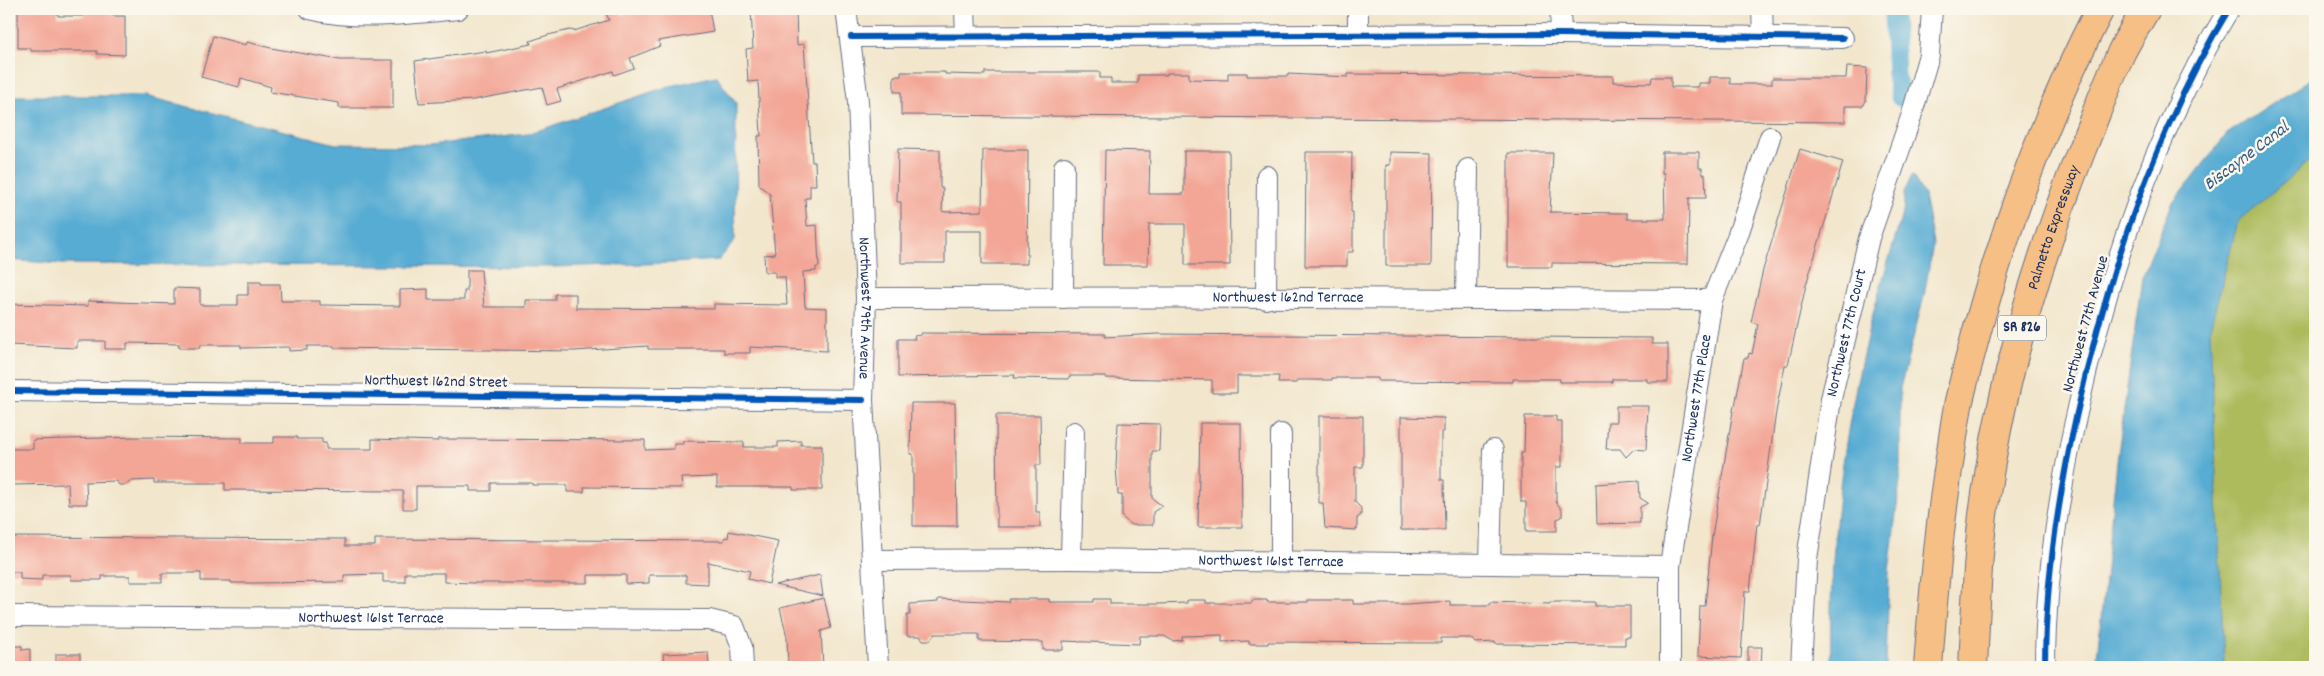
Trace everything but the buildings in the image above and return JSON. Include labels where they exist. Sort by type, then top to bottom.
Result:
[{"type":"highway","name":"SR 826","points":[[1928,667],[1944,498],[1961,394],[1988,292],[2020,193],[2045,125],[2100,9]]},
{"type":"highway","name":"Palmetto Expressway","points":[[1974,667],[1977,592],[1986,495],[2002,407],[2014,359],[2029,303],[2061,203],[2122,52],[2146,9]]},
{"type":"street","points":[[310,9],[330,14],[402,14],[458,9]]},
{"type":"street","name":"Northwest 79th Avenue","points":[[846,9],[858,101],[866,298],[864,400],[878,667]]},
{"type":"street","points":[[965,9],[966,35]]},
{"type":"street","points":[[1358,9],[1358,34]]},
{"type":"street","points":[[1560,9],[1561,34]]},
{"type":"street","points":[[1762,9],[1762,35]]},
{"type":"street","name":"Northwest 77th Court","points":[[1801,667],[1807,559],[1831,399],[1869,238],[1911,117],[1929,55],[1932,9]]},
{"type":"street","name":"Northwest 77th Avenue","points":[[2045,667],[2053,545],[2065,469],[2089,358],[2108,289],[2134,209],[2184,91],[2229,9]]},
{"type":"street","points":[[851,37],[966,35],[1561,34],[1762,35],[1843,38]]},
{"type":"street","name":"Northwest 77th Place","points":[[1670,667],[1670,566],[1712,300],[1738,235],[1770,136]]},
{"type":"street","points":[[1063,298],[1064,167]]},
{"type":"street","points":[[1466,297],[1468,169]]},
{"type":"street","points":[[1266,299],[1267,176]]},
{"type":"street","name":"Northwest 162nd Terrace","points":[[866,298],[1266,299],[1466,297],[1712,300]]},
{"type":"street","name":"Northwest 162nd Street","points":[[9,391],[864,400]]},
{"type":"street","points":[[1071,559],[1074,432]]},
{"type":"street","points":[[1281,434],[1281,561]]},
{"type":"street","points":[[1490,563],[1493,450]]},
{"type":"street","name":"Northwest 161st Terrace","points":[[872,560],[1071,559],[1670,566]]},
{"type":"street","name":"Northwest 161st Terrace","points":[[9,616],[709,620],[734,626],[742,647],[743,667]]},
{"type":"green space","points":[[2315,151],[2315,667],[2208,667],[2203,333],[2238,210]]},
{"type":"water","points":[[716,76],[736,103],[735,240],[719,260],[555,267],[62,264],[9,260],[9,96],[145,96],[336,144],[430,145],[528,134],[666,87]]},
{"type":"water","name":"Biscayne Canal","points":[[2315,76],[2315,156],[2238,221],[2210,328],[2224,667],[2096,667],[2117,462],[2142,277],[2172,204],[2227,134]]},
{"type":"water","points":[[1912,175],[1924,195],[1933,244],[1924,296],[1900,388],[1900,481],[1889,571],[1886,667],[1831,667],[1832,579],[1845,447],[1872,317],[1904,207],[1904,193]]},
{"type":"waterway","points":[[1893,9],[1896,75],[1900,97]]},
{"type":"cycle path","points":[[2045,667],[2047,604],[2058,510],[2076,417],[2102,311],[2118,258],[2156,155],[2202,56],[2229,9]]},
{"type":"cycle path","points":[[851,37],[1561,34],[1843,38]]},
{"type":"cycle path","points":[[9,391],[863,400]]}]
